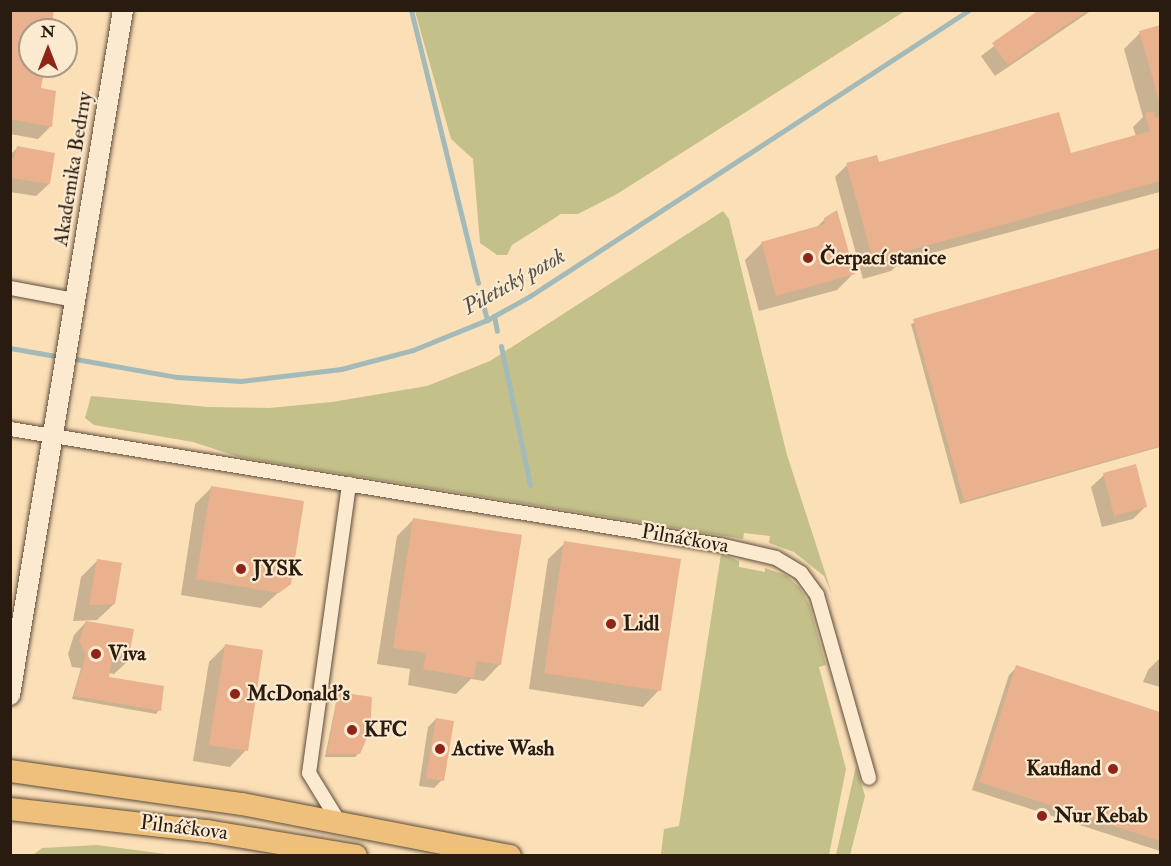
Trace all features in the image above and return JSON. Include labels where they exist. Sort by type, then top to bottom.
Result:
[{"type":"main road","name":"Pilnáčkova","points":[[10,771],[176,793],[510,855]]},
{"type":"main road","name":"Pilnáčkova","points":[[10,809],[207,831],[356,855]]},
{"type":"street","name":"Akademika Bedrny","points":[[10,695],[123,10]]},
{"type":"street","points":[[10,288],[75,300]]},
{"type":"street","name":"Pilnáčkova","points":[[10,429],[720,545],[788,563],[801,573],[817,595],[869,778]]},
{"type":"street","points":[[339,822],[309,773],[349,484]]},
{"type":"shaded area","points":[[415,10],[905,11],[617,194],[578,214],[561,214],[512,245],[507,255],[497,255],[480,243],[473,159],[451,139]]},
{"type":"shaded area","points":[[723,211],[729,219],[787,455],[832,594],[824,576],[794,552],[769,543],[770,536],[744,533],[743,539],[239,457],[193,442],[94,425],[85,418],[91,396],[208,407],[269,408],[332,402],[427,386],[490,361]]},
{"type":"shaded area","points":[[721,554],[739,561],[739,567],[765,572],[765,568],[787,576],[800,588],[809,604],[826,665],[819,667],[846,769],[829,855],[661,854],[664,829],[679,826]]},
{"type":"shaded area","points":[[856,766],[865,796],[850,855],[836,855]]},
{"type":"shaded area","points":[[97,845],[173,855],[33,855],[42,848]]},
{"type":"building","points":[[10,10],[54,10],[53,18],[18,18],[18,78],[43,78],[41,88],[56,91],[52,127],[10,119]]},
{"type":"building","points":[[1039,10],[1088,10],[1008,65],[992,43]]},
{"type":"building","points":[[1160,25],[1160,104],[1139,31]]},
{"type":"building","points":[[1154,111],[1155,118],[1160,116],[1160,181],[904,252],[905,259],[875,267],[846,163],[877,155],[879,162],[1059,112],[1071,153],[1150,131],[1145,113]]},
{"type":"building","points":[[17,146],[55,153],[50,184],[10,178],[10,157],[14,158]]},
{"type":"building","name":"Čerpací stanice","points":[[837,210],[855,274],[776,296],[761,242],[825,224],[824,218]]},
{"type":"building","points":[[1160,248],[1160,446],[964,501],[913,319]]},
{"type":"building","points":[[1136,464],[1147,507],[1114,516],[1103,473]]},
{"type":"building","points":[[211,486],[304,501],[291,584],[279,593],[196,579]]},
{"type":"building","points":[[413,518],[522,535],[501,665],[477,661],[474,678],[423,669],[426,653],[393,648]]},
{"type":"building","name":"Lidl","points":[[564,541],[681,559],[661,691],[544,673]]},
{"type":"building","points":[[97,559],[122,563],[115,604],[89,605]]},
{"type":"building","points":[[86,621],[134,629],[128,662],[112,659],[109,677],[164,686],[161,711],[74,696],[86,655],[79,641]]},
{"type":"building","points":[[225,644],[263,650],[248,751],[209,745]]},
{"type":"building","points":[[1016,665],[1160,712],[1160,841],[979,782]]},
{"type":"building","points":[[338,692],[372,697],[370,731],[360,754],[327,754]]},
{"type":"building","name":"Active Wash","points":[[436,718],[454,721],[444,781],[426,778]]},
{"type":"waterway","points":[[411,10],[478,283]]},
{"type":"waterway","name":"Piletický potok","points":[[70,358],[177,377],[241,381],[341,369],[413,350],[487,320],[530,296],[969,10]]},
{"type":"waterway","points":[[482,301],[487,320]]},
{"type":"waterway","points":[[494,316],[497,331]]},
{"type":"waterway","points":[[501,346],[530,485]]},
{"type":"waterway","name":"Piletický potok","points":[[10,348],[61,357]]},
{"type":"place","name":"Čerpací stanice","points":[[808,258]]},
{"type":"place","name":"JYSK","points":[[241,569]]},
{"type":"place","name":"Lidl","points":[[611,624]]},
{"type":"place","name":"Viva","points":[[96,654]]},
{"type":"place","name":"McDonald's","points":[[235,694]]},
{"type":"place","name":"KFC","points":[[352,730]]},
{"type":"place","name":"Active Wash","points":[[440,749]]},
{"type":"place","name":"Kaufland","points":[[1113,769]]},
{"type":"place","name":"Nur Kebab","points":[[1042,816]]}]
